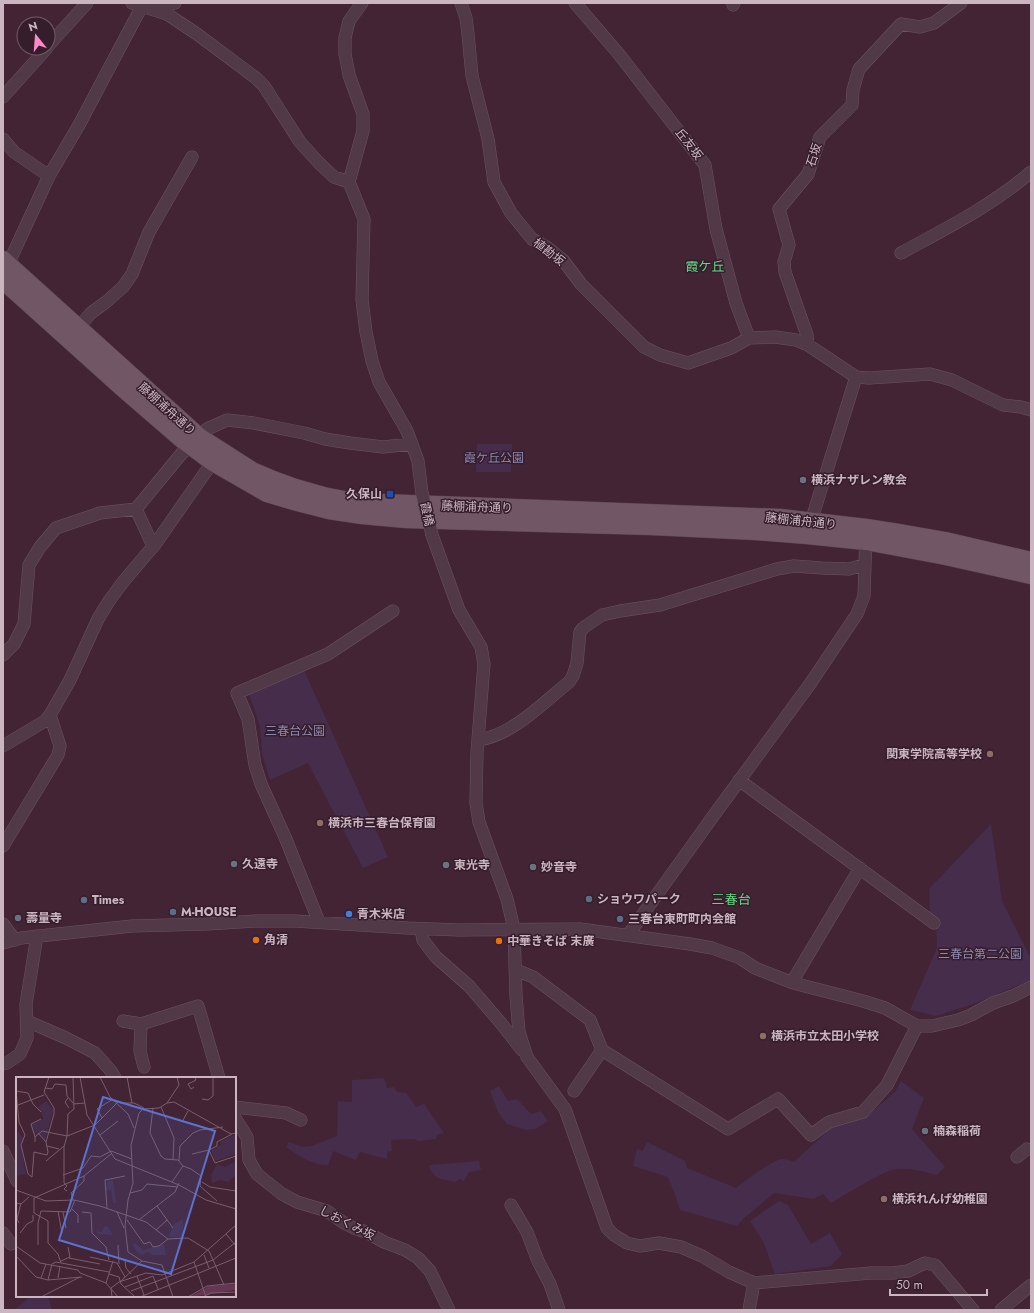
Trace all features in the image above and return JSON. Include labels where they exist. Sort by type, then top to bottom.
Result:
[{"type":"main road","name":"藤棚浦舟通り","points":[[4,261],[78,328],[195,442]]},
{"type":"main road","name":"藤棚浦舟通り","points":[[3,280],[123,388],[216,457],[252,470],[273,480],[323,496],[354,502],[780,518],[809,528],[866,535],[945,541],[1031,561]]},
{"type":"main road","name":"藤棚浦舟通り","points":[[866,535],[946,556],[1031,575]]},
{"type":"street","points":[[56,37],[87,3]]},
{"type":"street","points":[[141,6],[175,3]]},
{"type":"street","name":"植勘坂","points":[[461,3],[466,18],[472,76],[488,139],[494,182],[511,213],[532,239],[548,248],[563,260],[581,284],[644,348],[660,355],[688,363],[731,348],[749,338]]},
{"type":"street","name":"丘友坂","points":[[574,3],[618,53],[706,165],[716,229],[736,303],[749,338]]},
{"type":"street","name":"石坂","points":[[808,345],[807,335],[784,272],[784,262],[789,245],[779,209],[808,174],[820,137],[852,105],[853,90],[858,69],[901,24],[920,27],[934,23],[961,3]]},
{"type":"street","points":[[141,6],[167,14],[197,34],[256,78],[264,86],[300,142],[334,177],[349,182],[363,131],[363,114],[349,75],[345,54],[345,38],[349,21],[361,4]]},
{"type":"street","points":[[4,261],[12,256],[49,176],[82,118],[141,6]]},
{"type":"street","points":[[3,97],[39,56]]},
{"type":"street","points":[[3,139],[14,152],[49,176]]},
{"type":"street","points":[[78,328],[91,313],[106,302],[128,281],[149,232],[192,157]]},
{"type":"street","points":[[901,253],[970,214],[1031,174]]},
{"type":"street","name":"霞橋","points":[[349,182],[364,219],[362,300],[366,332],[372,361],[379,382],[407,431],[412,444],[418,461],[422,493],[432,535],[459,610],[481,647],[484,664],[478,740],[476,804],[479,822],[507,899],[514,929],[519,1032],[528,1057]]},
{"type":"street","points":[[749,338],[796,340],[808,345],[856,377],[869,378],[930,374],[952,380],[1003,405],[1031,410]]},
{"type":"street","points":[[809,528],[856,377]]},
{"type":"street","points":[[3,655],[14,644],[24,624],[29,565],[40,547],[56,528],[100,513],[136,509],[182,453],[207,429],[227,420],[254,423],[350,443],[383,447],[412,444]]},
{"type":"street","points":[[3,746],[44,721],[50,715],[70,680],[98,620],[109,601],[122,582],[153,546],[216,457]]},
{"type":"street","points":[[136,509],[153,546]]},
{"type":"street","points":[[628,935],[640,916],[810,684],[857,614],[864,596],[866,535]]},
{"type":"street","points":[[478,740],[501,734],[522,720],[569,682],[573,676],[577,663],[580,632],[583,628],[602,615],[660,605],[777,569],[794,566],[850,569],[864,564]]},
{"type":"street","points":[[318,922],[285,837],[261,784],[255,765],[248,719],[237,693],[328,654],[393,611]]},
{"type":"street","points":[[3,846],[58,755],[60,746],[50,715]]},
{"type":"street","points":[[739,780],[934,922]]},
{"type":"street","points":[[792,982],[860,868]]},
{"type":"street","points":[[3,943],[37,936],[132,926],[257,921],[318,922],[459,930],[580,929],[712,948],[740,958],[755,968],[792,982],[885,1008],[917,1026],[932,1026],[958,1020],[1031,987]]},
{"type":"street","points":[[3,924],[15,940]]},
{"type":"street","points":[[421,929],[423,940],[436,957],[468,986],[500,1022],[528,1057],[565,1109],[606,1228],[614,1235],[627,1243],[640,1246],[659,1243],[681,1247],[702,1256],[729,1272],[754,1283],[871,1273],[893,1273],[908,1271],[925,1263],[935,1265],[973,1310]]},
{"type":"street","points":[[3,1064],[20,1054],[27,1038],[26,1004],[37,936]]},
{"type":"street","points":[[516,970],[533,977],[590,1020],[602,1050],[728,1129],[778,1099],[811,1135],[829,1122],[863,1112],[887,1085],[917,1026]]},
{"type":"street","points":[[123,1021],[141,1024],[198,1006],[219,1077]]},
{"type":"street","points":[[27,1021],[66,1038],[95,1053],[114,1077]]},
{"type":"street","points":[[141,1024],[140,1050],[144,1067]]},
{"type":"street","points":[[574,1091],[602,1050]]},
{"type":"street","points":[[236,1107],[286,1113],[301,1120]]},
{"type":"street","name":"しおくみ坂","points":[[236,1120],[247,1137],[249,1160],[257,1174],[282,1194],[297,1202],[327,1210],[344,1223],[405,1250],[418,1258],[430,1271],[449,1310]]},
{"type":"street","points":[[1017,1157],[1027,1149]]},
{"type":"street","points":[[3,1151],[16,1179]]},
{"type":"street","points":[[511,1205],[527,1232],[538,1261],[550,1284],[559,1310]]},
{"type":"street","points":[[3,1233],[11,1244]]},
{"type":"street","points":[[749,1310],[754,1283]]},
{"type":"street","points":[[1001,1310],[1026,1289]]},
{"type":"green space","name":"霞ケ丘公園","points":[[477,444],[512,444],[511,472],[476,472]]},
{"type":"green space","name":"三春台公園","points":[[304,670],[388,857],[363,868],[308,763],[270,780],[262,753],[260,726],[249,694]]},
{"type":"green space","name":"三春台第二公園","points":[[991,824],[1002,901],[1031,959],[1031,980],[976,1003],[936,1016],[910,1010],[937,948],[936,920],[930,917],[929,889]]},
{"type":"green space","points":[[384,1078],[387,1088],[394,1087],[397,1092],[406,1093],[416,1107],[424,1104],[444,1133],[437,1135],[436,1139],[418,1141],[415,1139],[391,1140],[392,1151],[387,1152],[387,1159],[360,1152],[356,1160],[333,1151],[328,1165],[311,1162],[286,1147],[289,1142],[303,1147],[312,1146],[337,1136],[338,1101],[352,1102],[352,1080]]},
{"type":"green space","points":[[901,1081],[924,1098],[912,1129],[945,1167],[937,1175],[918,1170],[891,1170],[864,1183],[831,1203],[823,1194],[813,1199],[774,1193],[743,1219],[737,1226],[680,1210],[668,1177],[633,1166],[637,1149],[643,1151],[647,1142],[685,1161],[687,1168],[736,1188],[759,1171],[778,1160],[785,1159],[794,1162],[832,1127],[868,1115],[895,1092]]},
{"type":"green space","points":[[499,1086],[508,1101],[517,1099],[531,1114],[541,1111],[548,1121],[535,1129],[526,1130],[507,1124],[498,1112],[490,1091]]},
{"type":"green space","points":[[479,1161],[481,1170],[469,1172],[464,1181],[459,1179],[456,1182],[439,1178],[433,1174],[429,1165]]},
{"type":"green space","points":[[779,1201],[788,1205],[811,1244],[830,1233],[842,1254],[831,1266],[775,1274],[763,1241],[750,1221]]},
{"type":"green space","points":[[27,1297],[48,1297],[52,1310],[14,1310],[28,1299]]},
{"type":"place","name":"横浜ナザレン教会","points":[[803,480]]},
{"type":"place","name":"久保山","points":[[390,494]]},
{"type":"place","name":"関東学院高等学校","points":[[990,754]]},
{"type":"place","name":"横浜市三春台保育園","points":[[320,823]]},
{"type":"place","name":"久遠寺","points":[[234,864]]},
{"type":"place","name":"東光寺","points":[[446,865]]},
{"type":"place","name":"妙音寺","points":[[533,867]]},
{"type":"place","name":"ショウワパーク","points":[[589,899]]},
{"type":"place","name":"Times","points":[[84,900]]},
{"type":"place","name":"M-HOUSE","points":[[173,912]]},
{"type":"place","name":"青木米店","points":[[349,914]]},
{"type":"place","name":"壽量寺","points":[[18,918]]},
{"type":"place","name":"三春台東町町内会館","points":[[620,919]]},
{"type":"place","name":"角清","points":[[256,940]]},
{"type":"place","name":"中華きそば 末廣","points":[[499,941]]},
{"type":"place","name":"横浜市立太田小学校","points":[[763,1036]]},
{"type":"place","name":"楠森稲荷","points":[[925,1131]]},
{"type":"place","name":"横浜れんげ幼稚園","points":[[884,1199]]},
{"type":"district","name":"霞ケ丘","points":[[705,266]]},
{"type":"district","name":"三春台","points":[[731,899]]}]
